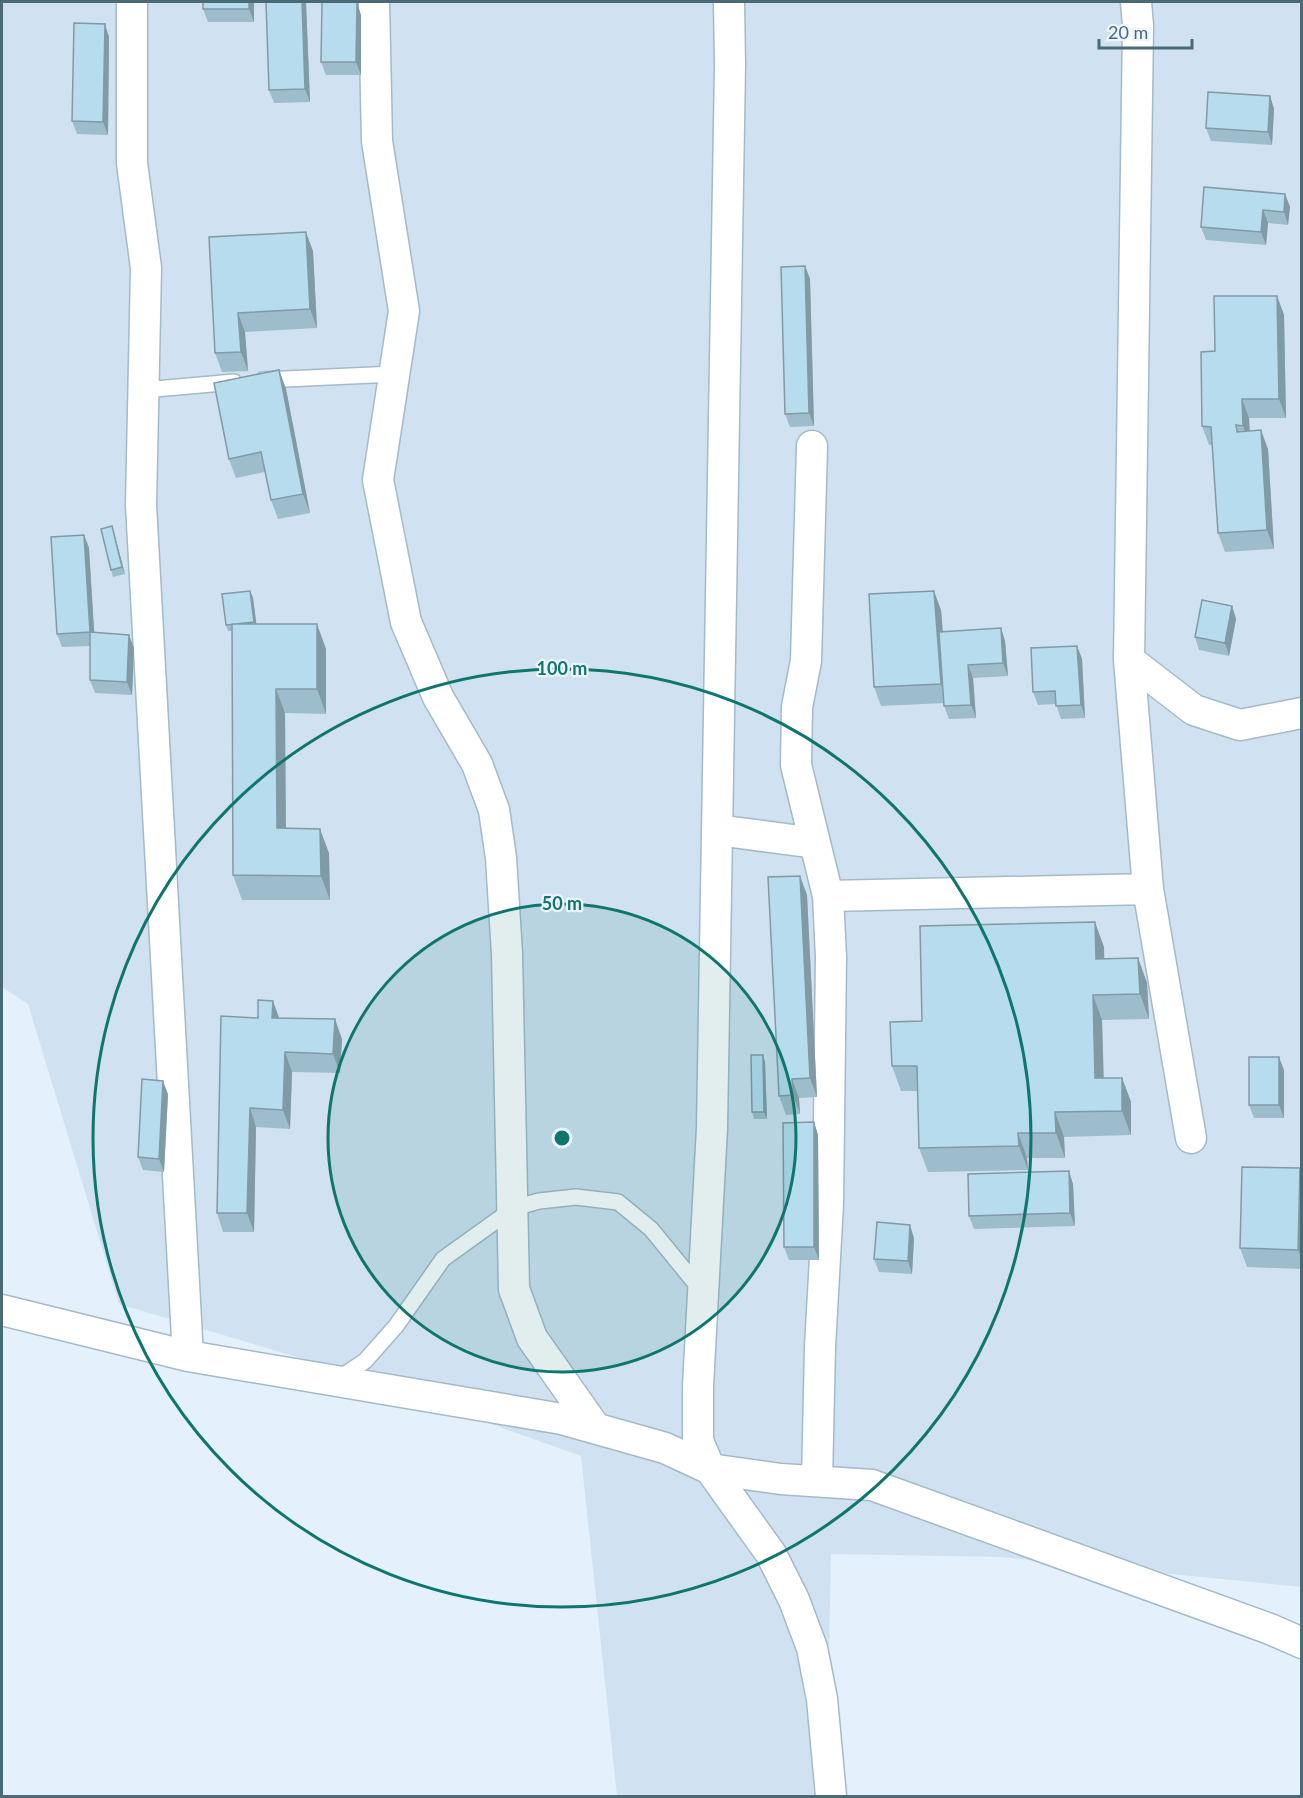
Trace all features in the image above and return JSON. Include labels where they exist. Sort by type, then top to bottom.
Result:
[{"type":"street","points":[[132,2],[132,163],[146,268],[141,505],[188,1356]]},
{"type":"street","points":[[374,2],[377,141],[404,311],[378,480],[405,622],[438,697],[477,764],[494,810],[501,858],[514,1208],[514,1289],[532,1338],[594,1426]]},
{"type":"street","points":[[729,2],[730,77],[712,1128],[698,1386],[698,1441],[710,1469],[771,1554],[794,1600],[812,1648],[822,1699],[831,1797]]},
{"type":"street","points":[[1136,2],[1138,26],[1129,660],[1148,889],[1191,1138]]},
{"type":"street","points":[[812,446],[806,661],[797,707],[796,765],[828,896],[831,957],[828,1204],[820,1347],[817,1481]]},
{"type":"street","points":[[1129,660],[1194,710],[1240,725],[1302,713]]},
{"type":"street","points":[[717,830],[815,843]]},
{"type":"street","points":[[828,896],[1148,889]]},
{"type":"street","points":[[2,1310],[188,1356],[594,1426],[665,1448],[710,1469],[781,1479],[872,1485],[1259,1625],[1302,1643]]},
{"type":"lane","points":[[144,390],[248,380],[395,374]]},
{"type":"lane","points":[[334,1381],[365,1361],[396,1326],[443,1259],[514,1208],[539,1201],[576,1197],[618,1202],[651,1229],[704,1293]]},
{"type":"shaded area","points":[[2,2],[1301,2],[1301,1587],[1000,1557],[831,1554],[826,1796],[617,1796],[581,1456],[337,1369],[119,1304],[28,1004],[2,987]]},
{"type":"building","points":[[203,2],[249,2],[249,9],[203,9]]},
{"type":"building","points":[[266,2],[302,2],[305,89],[269,90]]},
{"type":"building","points":[[322,2],[357,2],[356,62],[321,62]]},
{"type":"building","points":[[74,23],[105,24],[103,122],[72,121]]},
{"type":"building","points":[[1208,92],[1270,96],[1268,132],[1206,128]]},
{"type":"building","points":[[1204,187],[1285,194],[1284,212],[1263,210],[1261,232],[1201,227]]},
{"type":"building","points":[[306,232],[310,309],[238,313],[241,352],[215,353],[209,237]]},
{"type":"building","points":[[805,266],[809,413],[785,414],[781,267]]},
{"type":"building","points":[[1214,296],[1277,296],[1279,399],[1242,399],[1243,426],[1236,425],[1237,432],[1261,430],[1267,530],[1218,533],[1211,427],[1202,426],[1201,352],[1215,351]]},
{"type":"building","points":[[279,370],[303,494],[271,500],[261,452],[229,459],[214,383]]},
{"type":"building","points":[[112,526],[122,567],[111,570],[101,529]]},
{"type":"building","points":[[84,535],[90,632],[57,634],[51,537]]},
{"type":"building","points":[[250,591],[254,622],[226,625],[222,594]]},
{"type":"building","points":[[934,591],[941,684],[874,687],[869,594]]},
{"type":"building","points":[[1202,600],[1232,606],[1225,643],[1195,637]]},
{"type":"building","points":[[232,624],[317,624],[317,689],[276,689],[277,828],[320,829],[321,876],[233,875]]},
{"type":"building","points":[[1001,628],[1003,663],[968,665],[971,705],[944,706],[939,632]]},
{"type":"building","points":[[90,632],[129,635],[127,682],[90,680]]},
{"type":"building","points":[[1077,646],[1081,705],[1056,706],[1055,691],[1033,692],[1031,648]]},
{"type":"building","points":[[800,876],[810,1078],[792,1079],[793,1095],[779,1096],[768,877]]},
{"type":"building","points":[[1095,922],[1096,959],[1138,958],[1140,994],[1093,995],[1095,1078],[1122,1078],[1122,1111],[1055,1112],[1056,1133],[1018,1133],[1019,1146],[919,1148],[917,1066],[892,1066],[890,1022],[922,1021],[920,926]]},
{"type":"building","points":[[258,1000],[273,1001],[272,1018],[335,1019],[333,1054],[285,1052],[283,1110],[250,1108],[247,1213],[217,1213],[221,1016],[258,1018]]},
{"type":"building","points":[[751,1055],[763,1055],[764,1112],[752,1112]]},
{"type":"building","points":[[1249,1057],[1279,1057],[1279,1105],[1249,1105]]},
{"type":"building","points":[[142,1079],[163,1081],[159,1159],[138,1157]]},
{"type":"building","points":[[814,1122],[814,1247],[784,1247],[783,1123]]},
{"type":"building","points":[[1242,1167],[1300,1168],[1298,1250],[1240,1248]]},
{"type":"building","points":[[1069,1171],[1070,1213],[969,1216],[968,1174]]},
{"type":"building","points":[[877,1222],[910,1225],[908,1261],[874,1259]]}]
